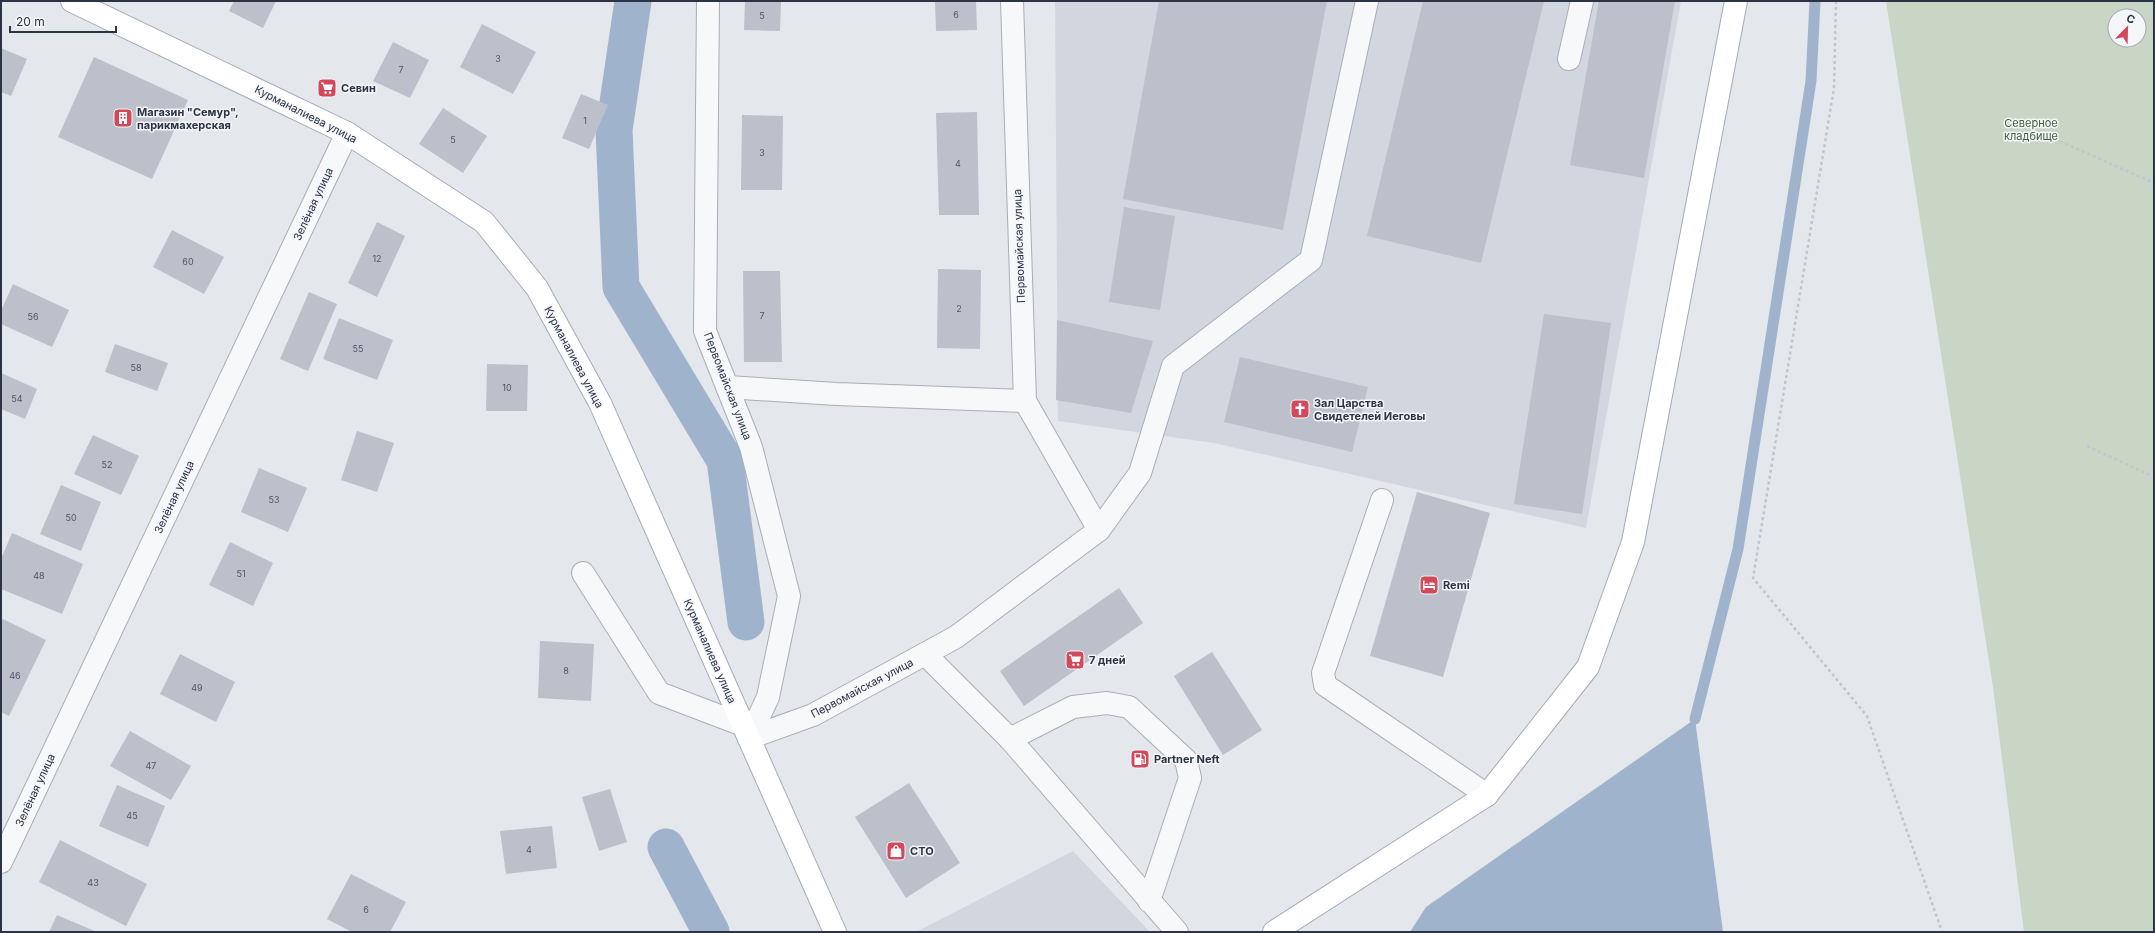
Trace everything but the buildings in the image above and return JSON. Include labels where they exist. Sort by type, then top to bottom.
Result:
[{"type":"main road","name":"Курманалиева улица","points":[[72,1],[347,133],[484,222],[537,288],[600,403],[835,932]]},
{"type":"main road","points":[[1274,932],[1487,795],[1588,667],[1633,542],[1736,1]]},
{"type":"street","name":"Первомайская улица","points":[[708,1],[705,331],[751,447],[789,596],[768,697],[746,732]]},
{"type":"street","name":"Первомайская улица","points":[[746,732],[814,715],[956,637],[1098,530],[1025,401],[1012,1]]},
{"type":"street","points":[[1098,530],[1140,473],[1173,366],[1311,260],[1367,1]]},
{"type":"street","points":[[1569,59],[1582,1]]},
{"type":"street","name":"Зелёная улица","points":[[1,862],[347,133]]},
{"type":"street","points":[[727,387],[837,394],[1025,401]]},
{"type":"street","points":[[1382,500],[1323,673],[1325,685],[1487,795]]},
{"type":"street","points":[[583,573],[658,693],[746,732]]},
{"type":"street","points":[[925,654],[1010,739],[1177,932]]},
{"type":"street","points":[[1010,739],[1073,707],[1107,703],[1129,707],[1186,760],[1190,778],[1149,901]]},
{"type":"path","points":[[1836,1],[1834,88],[1753,578],[1867,716],[1942,932]]},
{"type":"path","points":[[2005,117],[2154,183]]},
{"type":"path","points":[[2087,446],[2154,476]]},
{"type":"shaded area","points":[[1055,1],[1681,1],[1586,528],[1214,443],[1058,421]]},
{"type":"shaded area","points":[[1073,851],[1150,932],[916,932]]},
{"type":"green space","name":"Северное кладбище","points":[[1886,1],[2154,1],[2154,932],[2024,932],[1993,687]]},
{"type":"water","points":[[1695,719],[1723,932],[1410,932],[1426,907]]},
{"type":"waterway","points":[[633,1],[614,130],[621,287],[725,460],[746,622]]},
{"type":"waterway","points":[[1695,719],[1738,549],[1811,81],[1815,1]]},
{"type":"waterway","points":[[666,847],[711,932]]},
{"type":"place","name":"Севин","points":[[327,88]]},
{"type":"place","name":"Магазин \"Семур\", парикмахерская","points":[[123,118]]},
{"type":"place","name":"Зал Царства Свидетелей Иеговы","points":[[1300,409]]},
{"type":"place","name":"Remi","points":[[1429,585]]},
{"type":"place","name":"7 дней","points":[[1075,660]]},
{"type":"place","name":"Partner Neft","points":[[1140,759]]},
{"type":"place","name":"СТО","points":[[896,851]]}]
